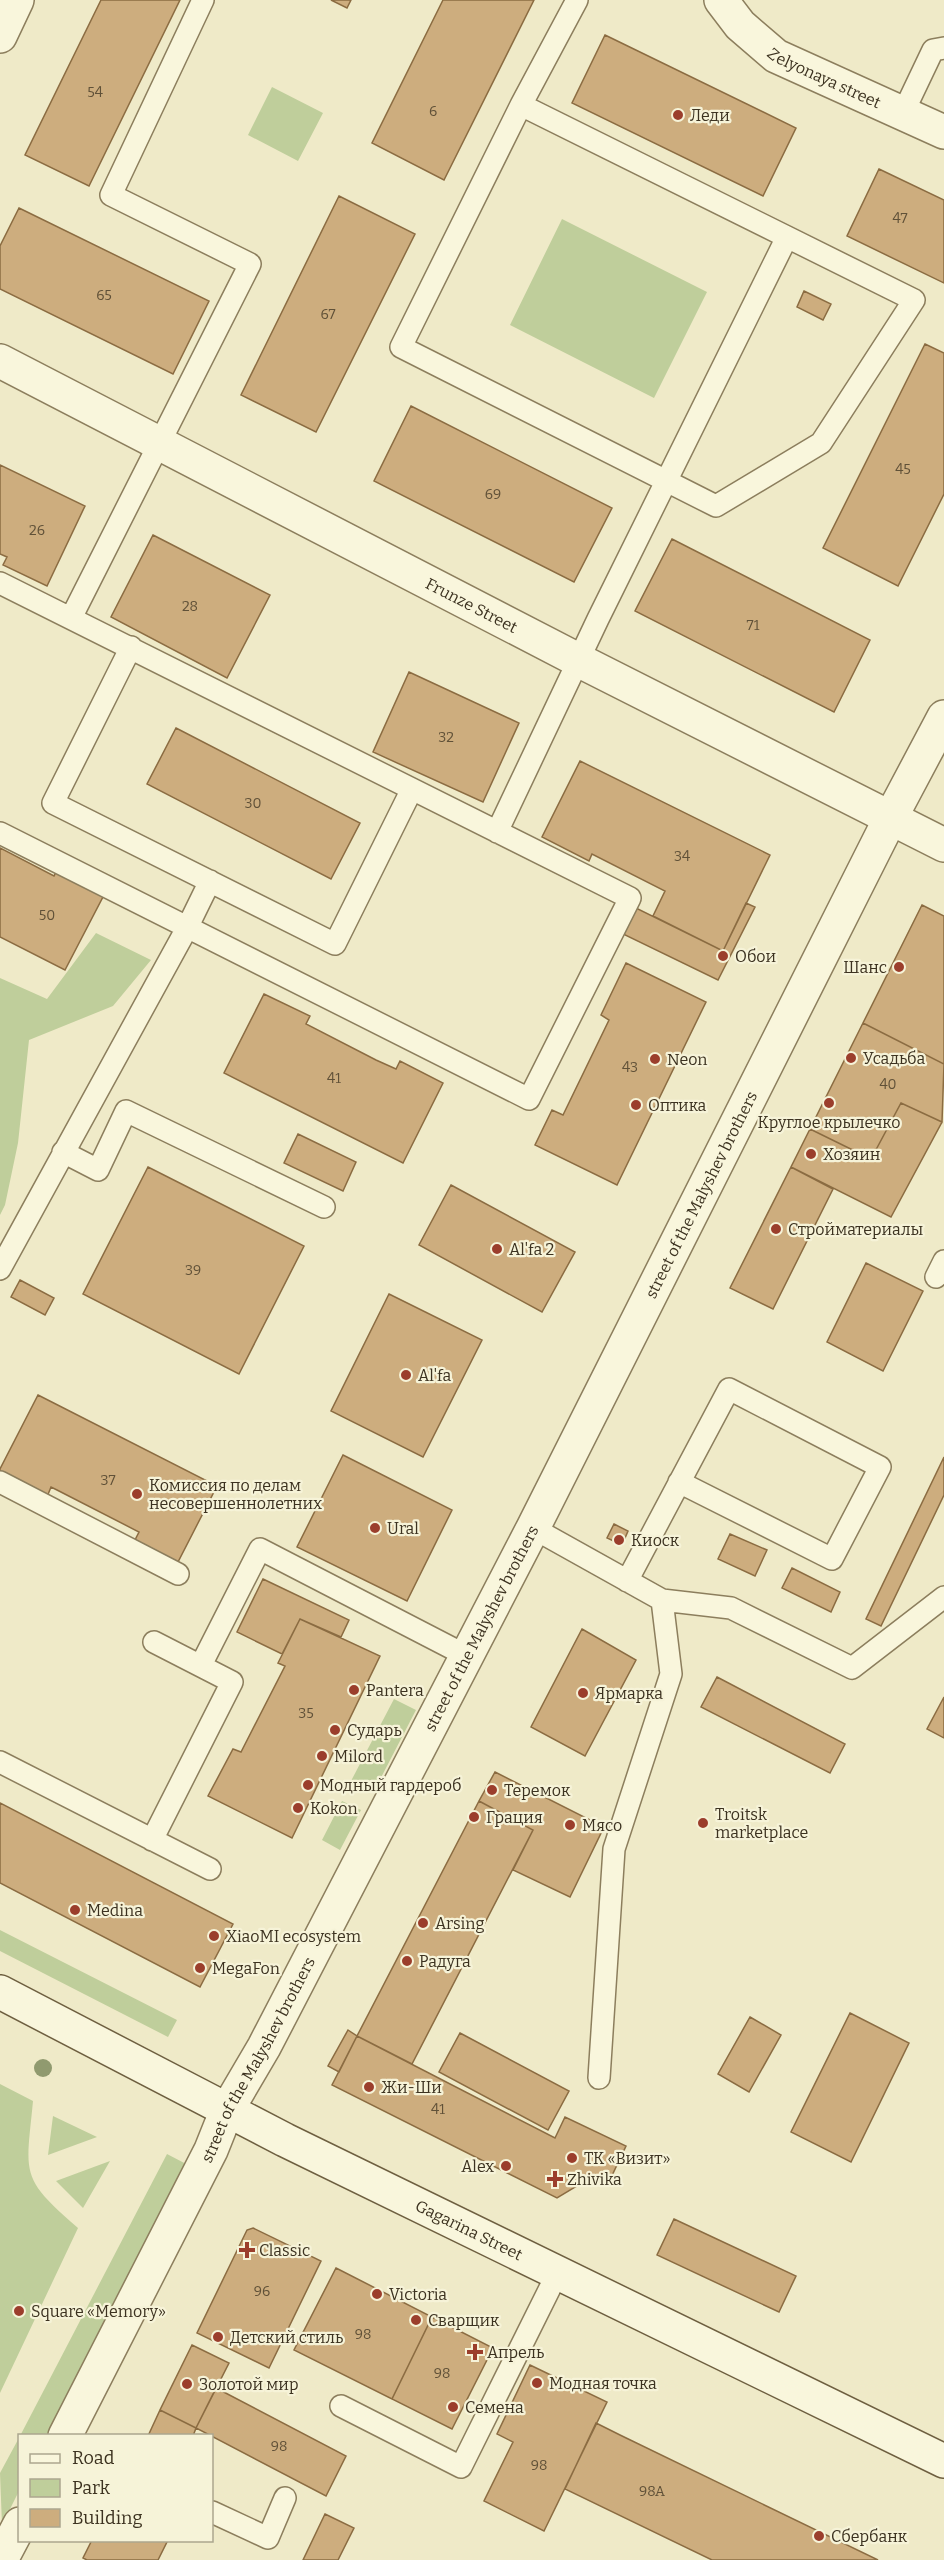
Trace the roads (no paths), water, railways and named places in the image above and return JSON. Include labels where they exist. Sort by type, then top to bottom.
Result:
[{"type":"street","points":[[0,36],[17,0]]},
{"type":"street","name":"Zelyonaya street","points":[[721,0],[752,36],[776,56],[944,132]]},
{"type":"street","name":"Frunze Street","points":[[0,361],[578,660],[944,845]]},
{"type":"street","points":[[891,818],[944,717]]},
{"type":"street","name":"street of the Malyshev brothers","points":[[66,2434],[211,2150],[227,2110],[264,2047],[533,1528],[891,818]]},
{"type":"street","name":"Gagarina Street","points":[[0,1992],[227,2110],[557,2274],[944,2461]]},
{"type":"lane","points":[[71,618],[250,264],[111,195],[203,0]]},
{"type":"lane","points":[[521,105],[914,300],[821,443],[716,506],[667,479],[401,347],[521,105],[577,0]]},
{"type":"lane","points":[[903,113],[933,50],[944,48]]},
{"type":"lane","points":[[497,832],[578,660],[787,237]]},
{"type":"lane","points":[[0,582],[630,898],[529,1099],[0,834]]},
{"type":"lane","points":[[131,648],[53,803],[335,944],[412,789]]},
{"type":"lane","points":[[0,1269],[187,928],[210,881]]},
{"type":"lane","points":[[63,1152],[98,1170],[126,1112],[324,1207]]},
{"type":"lane","points":[[627,1581],[679,1482],[729,1389],[880,1467],[832,1559],[679,1482]]},
{"type":"lane","points":[[0,1482],[178,1574]]},
{"type":"lane","points":[[533,1528],[662,1600],[731,1608],[852,1668],[944,1598]]},
{"type":"lane","points":[[201,1665],[260,1549],[467,1656]]},
{"type":"lane","points":[[598,2078],[614,1849],[671,1674],[662,1600]]},
{"type":"lane","points":[[152,1840],[232,1682],[154,1642]]},
{"type":"lane","points":[[0,1762],[210,1869]]},
{"type":"lane","points":[[341,2406],[461,2467],[557,2274]]},
{"type":"lane","points":[[213,2512],[268,2538],[285,2498]]},
{"type":"place","name":"Леди","points":[[678,115]]},
{"type":"place","name":"Обои","points":[[723,956]]},
{"type":"place","name":"Шанс","points":[[899,967]]},
{"type":"place","name":"Усадьба","points":[[851,1058]]},
{"type":"place","name":"Neon","points":[[655,1059]]},
{"type":"place","name":"Круглое крылечко","points":[[829,1103]]},
{"type":"place","name":"Оптика","points":[[636,1105]]},
{"type":"place","name":"Хозяин","points":[[811,1154]]},
{"type":"place","name":"Стройматериалы","points":[[776,1229]]},
{"type":"place","name":"Al'fa 2","points":[[497,1249]]},
{"type":"place","name":"Al'fa","points":[[406,1375]]},
{"type":"place","name":"Комиссия по делам несовершеннолетних","points":[[137,1494]]},
{"type":"place","name":"Ural","points":[[375,1528]]},
{"type":"place","name":"Киоск","points":[[619,1540]]},
{"type":"place","name":"Pantera","points":[[354,1690]]},
{"type":"place","name":"Ярмарка","points":[[583,1693]]},
{"type":"place","name":"Сударь","points":[[335,1730]]},
{"type":"place","name":"Milord","points":[[322,1756]]},
{"type":"place","name":"Модный гардероб","points":[[308,1785]]},
{"type":"place","name":"Теремок","points":[[492,1790]]},
{"type":"place","name":"Kokon","points":[[298,1808]]},
{"type":"place","name":"Грация","points":[[474,1817]]},
{"type":"place","name":"Troitsk marketplace","points":[[703,1823]]},
{"type":"place","name":"Мясо","points":[[570,1825]]},
{"type":"place","name":"Medina","points":[[75,1910]]},
{"type":"place","name":"Arsing","points":[[423,1923]]},
{"type":"place","name":"XiaoMI ecosystem","points":[[214,1936]]},
{"type":"place","name":"Радуга","points":[[407,1961]]},
{"type":"place","name":"MegaFon","points":[[200,1968]]},
{"type":"place","name":"Жи-Ши","points":[[369,2087]]},
{"type":"place","name":"ТК «Визит»","points":[[572,2158]]},
{"type":"place","name":"Alex","points":[[506,2166]]},
{"type":"place","name":"Zhivika","points":[[555,2179]]},
{"type":"place","name":"Classic","points":[[247,2250]]},
{"type":"place","name":"Victoria","points":[[377,2294]]},
{"type":"place","name":"Square «Memory»","points":[[19,2311]]},
{"type":"place","name":"Сварщик","points":[[416,2320]]},
{"type":"place","name":"Детский стиль","points":[[218,2337]]},
{"type":"place","name":"Апрель","points":[[475,2352]]},
{"type":"place","name":"Модная точка","points":[[537,2383]]},
{"type":"place","name":"Золотой мир","points":[[187,2384]]},
{"type":"place","name":"Семена","points":[[453,2407]]},
{"type":"place","name":"Сбербанк","points":[[819,2536]]}]
